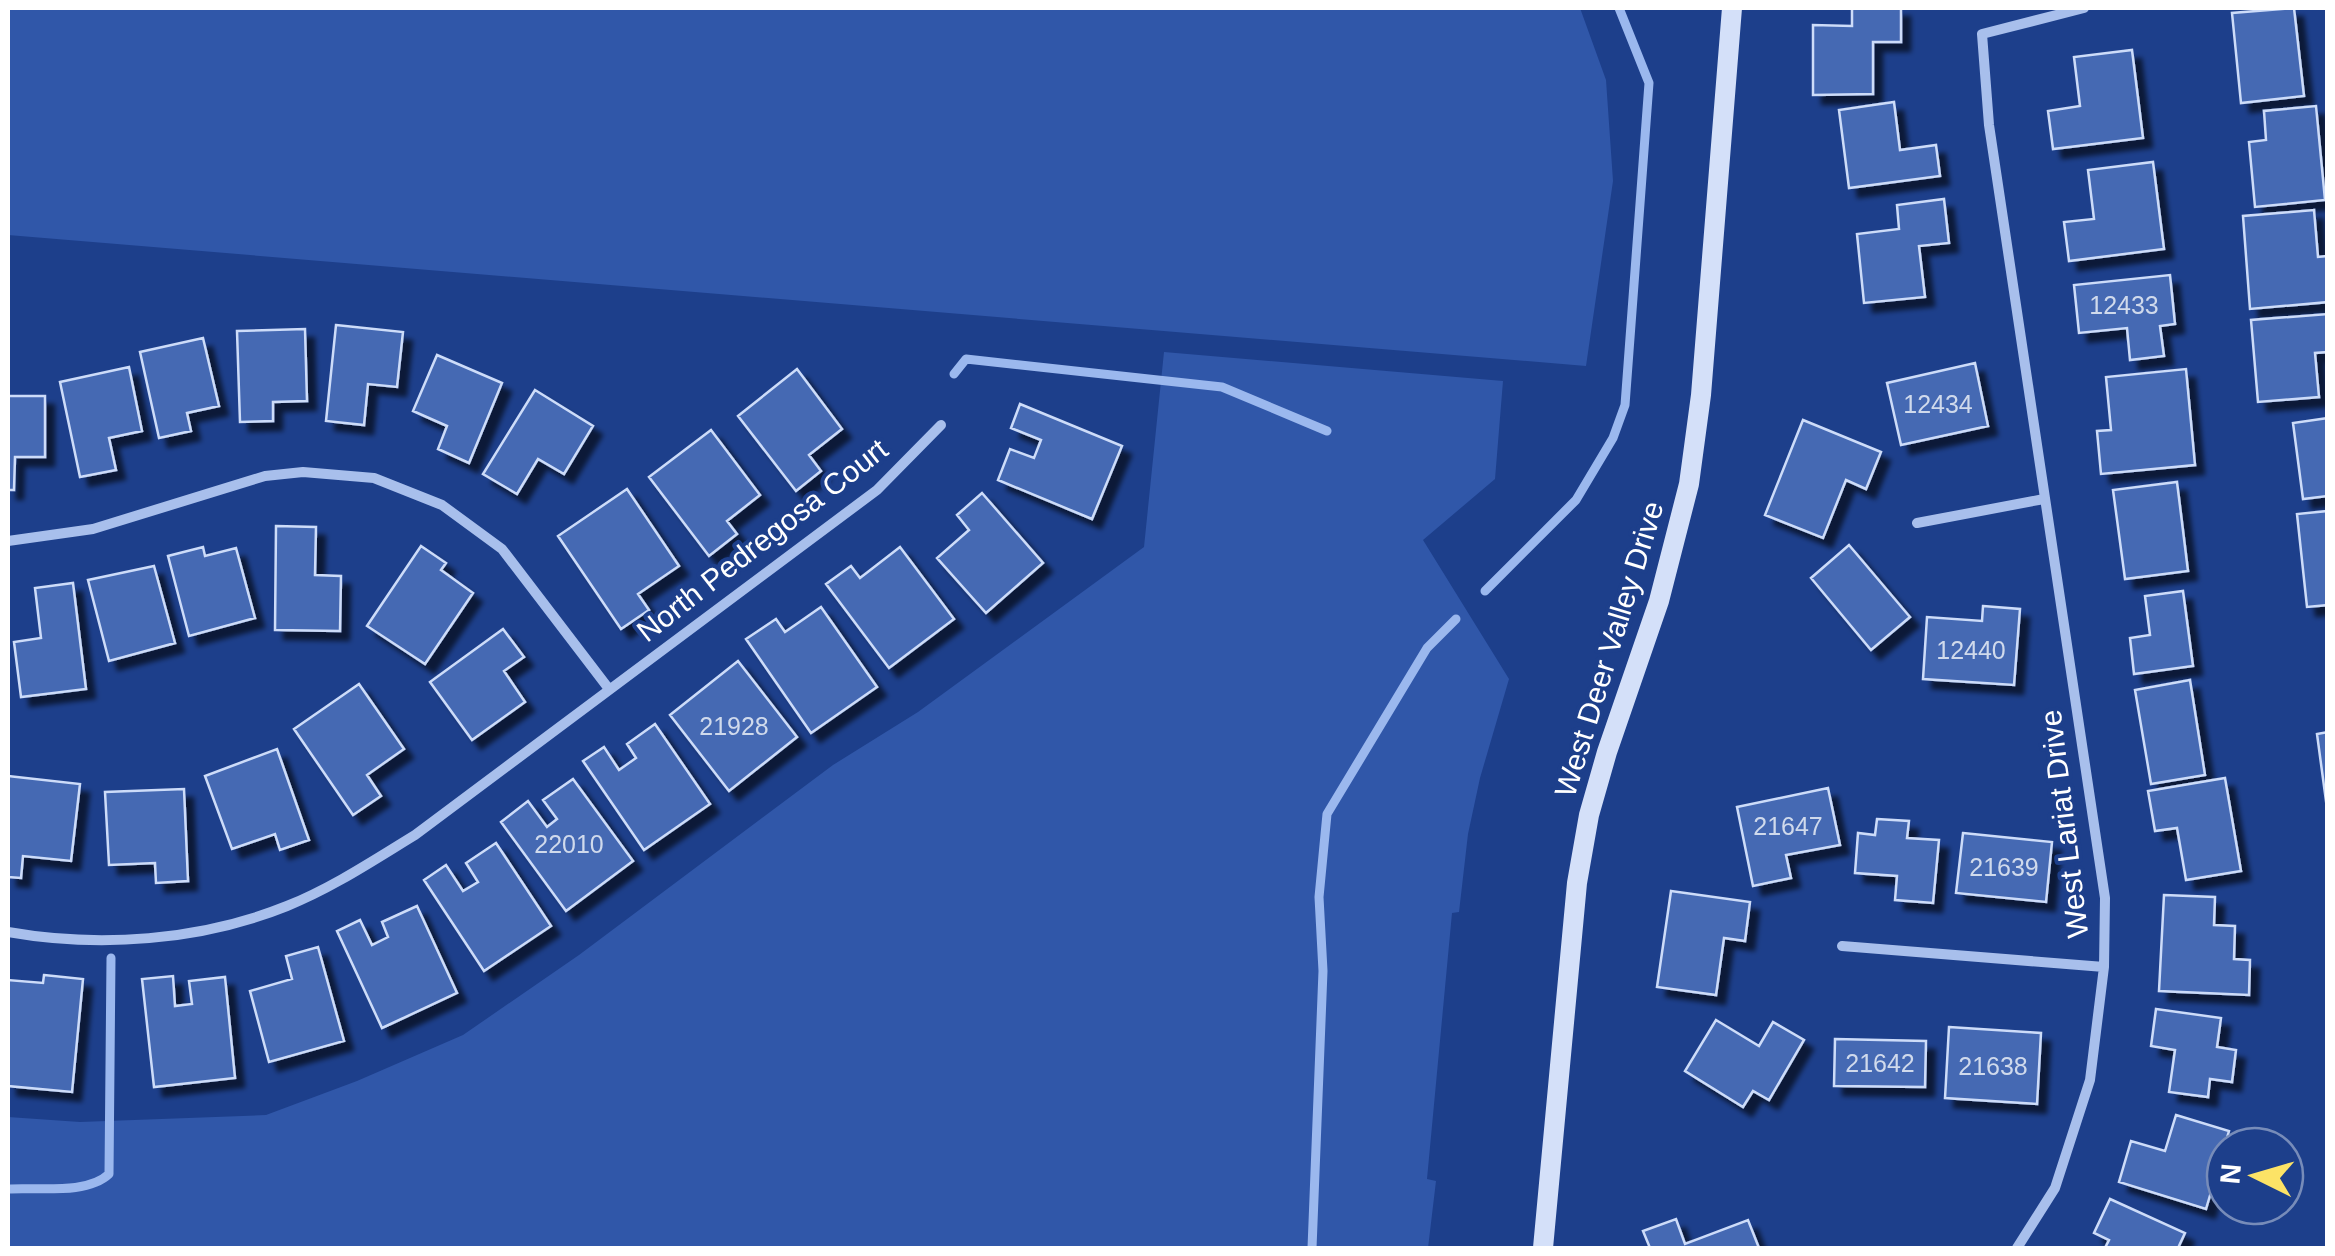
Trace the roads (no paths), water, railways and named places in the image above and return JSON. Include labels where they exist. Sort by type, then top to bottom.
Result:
[{"type":"street","name":"West Deer Valley Drive","points":[[1543,1248],[1576,883],[1594,799],[1664,584],[1689,484],[1702,379],[1732,8]]},
{"type":"street","name":"West Lariat Drive","points":[[2017,1248],[2055,1188],[2090,1080],[2104,967],[2105,898],[1988,125],[1982,34],[2084,8]]},
{"type":"street","name":"North Pedregosa Court","points":[[8,932],[122,941],[173,936],[288,906],[415,835],[877,490],[940,425]]},
{"type":"street","points":[[8,541],[93,528],[265,476],[318,473],[374,478],[442,505],[502,549],[609,689]]},
{"type":"street","points":[[1917,523],[2044,498]]},
{"type":"street","points":[[1842,946],[2104,967]]},
{"type":"waterway","points":[[1485,591],[1576,500],[1613,438],[1625,405],[1649,83],[1619,8]]},
{"type":"waterway","points":[[954,374],[966,359],[1222,387],[1327,431]]},
{"type":"waterway","points":[[1312,1248],[1323,971],[1319,897],[1327,814],[1427,648],[1456,619]]},
{"type":"waterway","points":[[8,1189],[75,1187],[100,1181],[109,1174],[111,958]]}]
